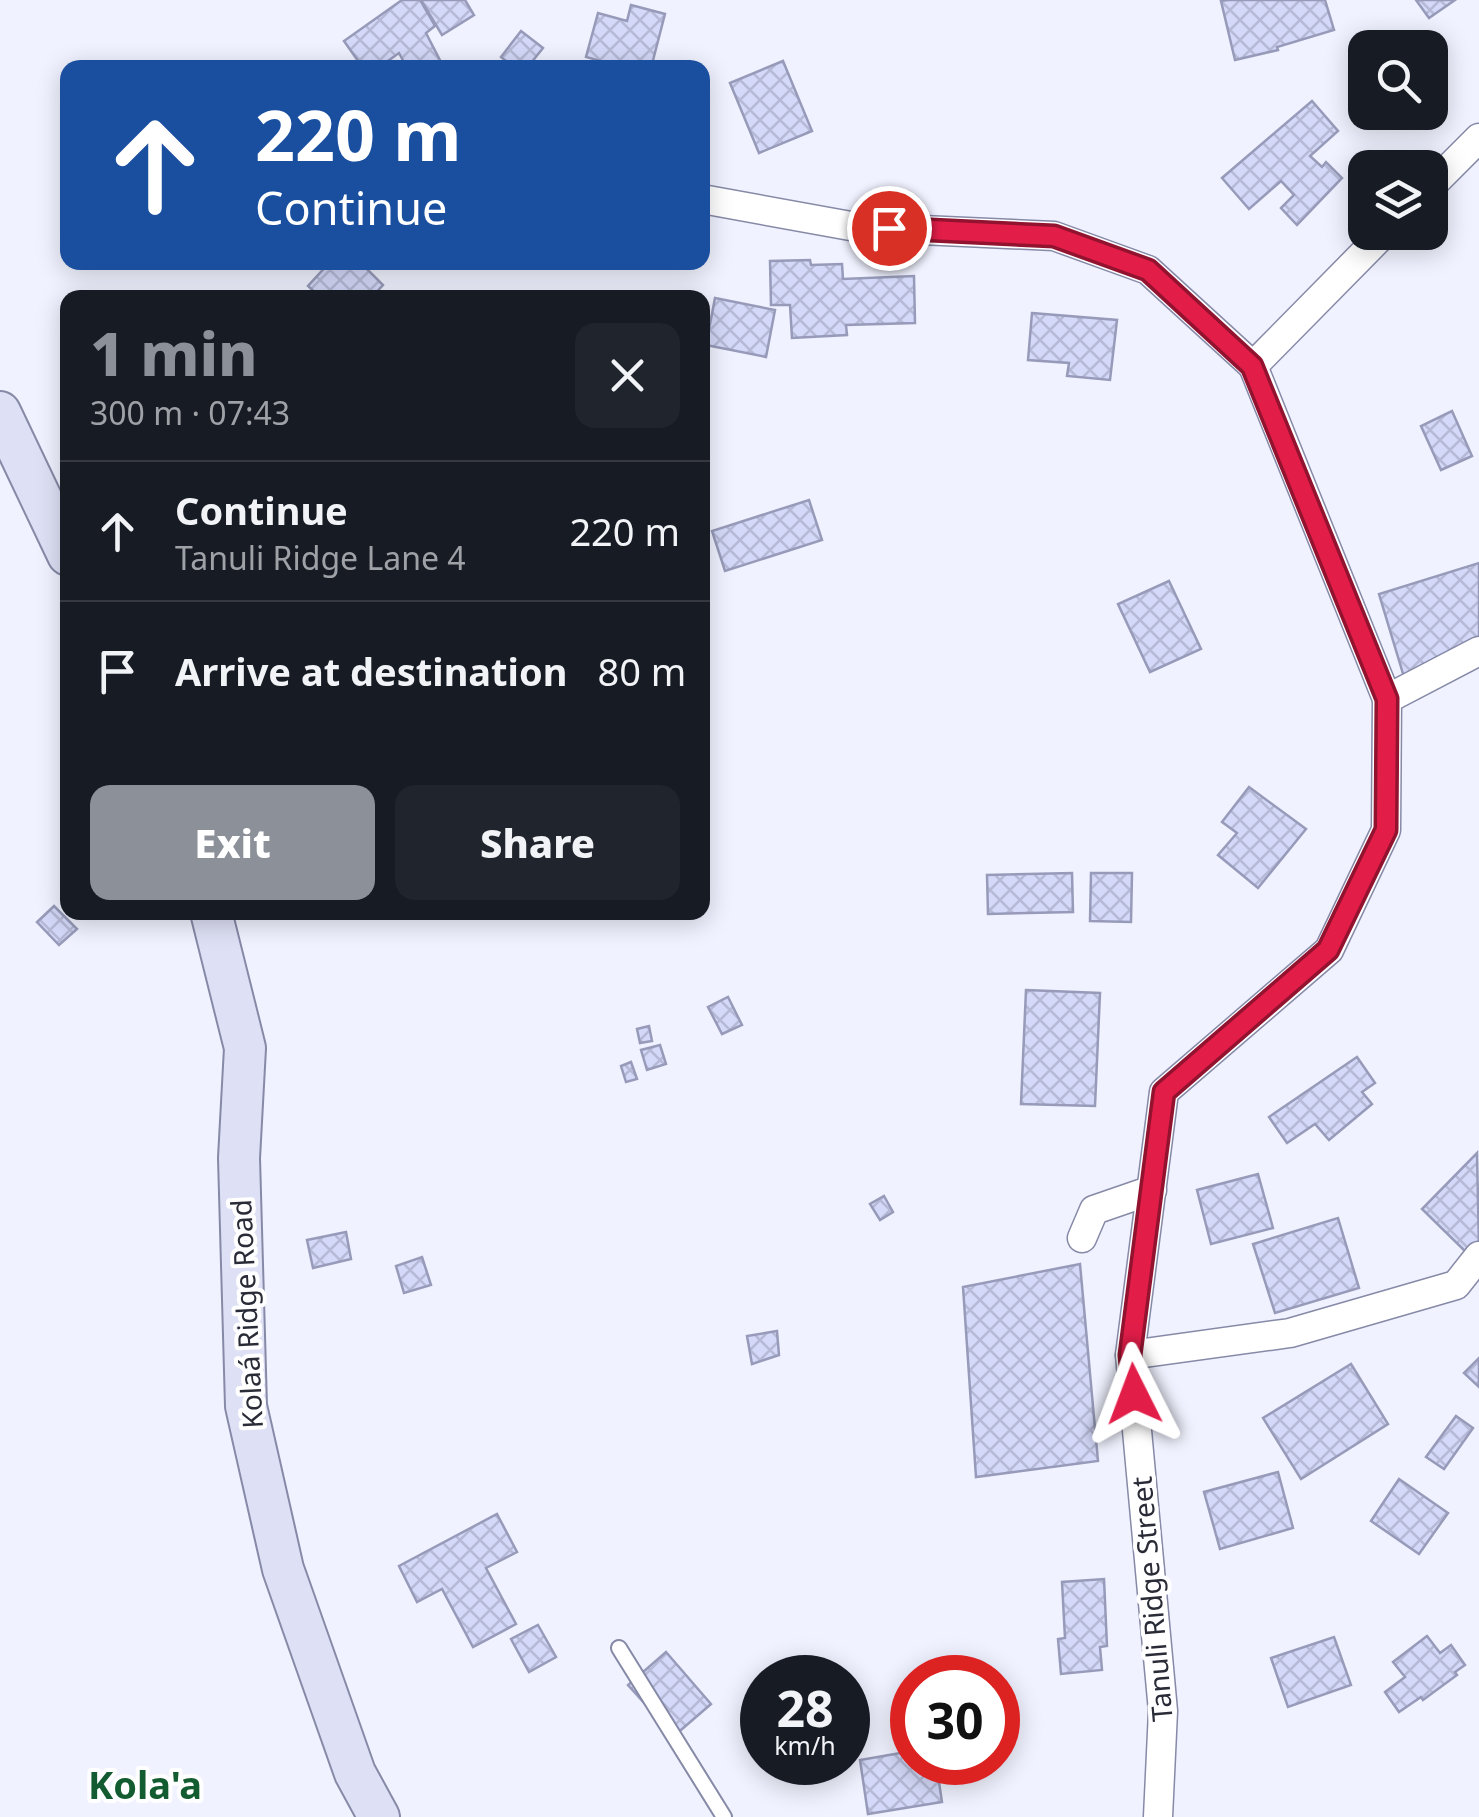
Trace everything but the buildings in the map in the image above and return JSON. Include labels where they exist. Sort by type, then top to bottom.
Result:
[{"type":"street","points":[[1448,170],[1479,138]]},
{"type":"street","points":[[710,200],[856,227],[1054,236],[1148,270],[1252,366],[1367,250]]},
{"type":"street","name":"Tanuli Ridge Street","points":[[1158,1817],[1164,1711],[1130,1355],[1164,1092],[1328,950],[1386,830],[1387,699],[1252,366]]},
{"type":"street","points":[[0,412],[60,538]]},
{"type":"street","points":[[1387,699],[1479,651]]},
{"type":"street","name":"Kolaá Ridge Road","points":[[213,920],[244,1048],[238,1158],[246,1406],[282,1570],[355,1774],[380,1817]]},
{"type":"street","points":[[1082,1238],[1094,1210],[1152,1190]]},
{"type":"street","points":[[1130,1355],[1290,1333],[1456,1285],[1479,1256]]},
{"type":"lane","points":[[620,1648],[724,1817]]},
{"type":"district","name":"Kola'a","points":[[145,1784]]},
{"type":"route","points":[[889,228],[1054,236],[1148,270],[1252,366],[1387,699],[1386,830],[1328,950],[1164,1092],[1130,1355],[1134,1394]]}]
